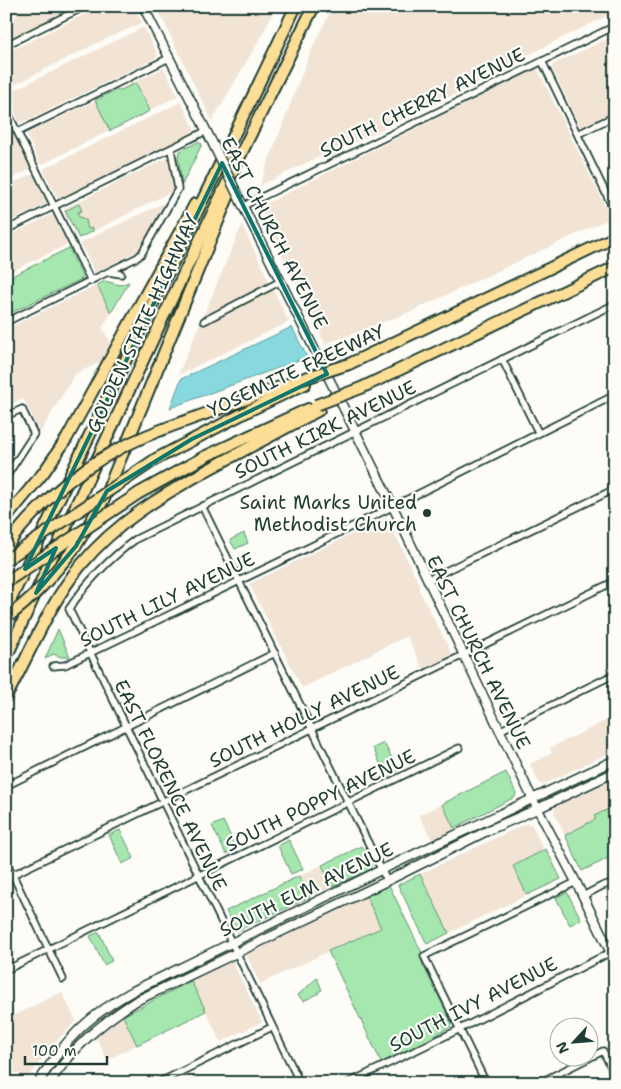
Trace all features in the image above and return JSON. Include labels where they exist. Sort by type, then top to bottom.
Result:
[{"type":"highway","name":"GOLDEN STATE HIGHWAY","points":[[6,609],[296,6]]},
{"type":"highway","name":"GOLDEN STATE HIGHWAY","points":[[6,658],[273,87],[314,6]]},
{"type":"highway","points":[[6,518],[44,472],[67,438],[198,199],[239,116],[261,80]]},
{"type":"highway","points":[[6,618],[39,590],[55,573],[76,546],[104,499],[273,87]]},
{"type":"highway","name":"YOSEMITE FREEWAY","points":[[6,560],[156,459],[303,382],[349,364],[615,236]]},
{"type":"highway","points":[[6,582],[139,493],[206,456],[318,408],[615,267]]},
{"type":"highway","points":[[569,289],[615,271]]},
{"type":"highway","points":[[6,548],[14,536],[50,497],[87,467],[127,444],[169,427],[303,382]]},
{"type":"highway","points":[[6,697],[52,608],[69,581],[107,537],[134,514],[168,492],[318,408]]},
{"type":"main road","name":"EAST CHURCH AVENUE","points":[[143,6],[392,506],[532,800],[615,960]]},
{"type":"main road","name":"SOUTH ELM AVENUE","points":[[38,1083],[62,1046],[85,1023],[109,1004],[231,942],[615,760]]},
{"type":"main road","name":"SOUTH ELM AVENUE","points":[[48,1083],[88,1035],[109,1018],[136,1001],[489,830],[615,772]]},
{"type":"street","points":[[6,45],[86,6]]},
{"type":"street","name":"SOUTH CHERRY AVENUE","points":[[243,205],[615,26]]},
{"type":"street","points":[[18,132],[169,58]]},
{"type":"street","points":[[542,61],[611,204],[615,207]]},
{"type":"street","points":[[6,109],[91,281]]},
{"type":"street","points":[[578,134],[615,116]]},
{"type":"street","points":[[6,230],[206,132]]},
{"type":"street","points":[[6,322],[91,281],[138,257],[142,253],[178,189],[171,149]]},
{"type":"street","points":[[108,272],[120,274]]},
{"type":"street","points":[[204,320],[281,281]]},
{"type":"street","name":"SOUTH KIRK AVENUE","points":[[69,609],[99,571],[125,546],[152,530],[615,304]]},
{"type":"street","points":[[502,359],[538,432]]},
{"type":"street","name":"SOUTH LILY AVENUE","points":[[53,666],[65,665],[90,653],[615,395]]},
{"type":"street","points":[[6,416],[22,409],[34,434],[6,477]]},
{"type":"street","points":[[427,580],[615,489]]},
{"type":"street","points":[[202,506],[387,881]]},
{"type":"street","name":"SOUTH HOLLY AVENUE","points":[[6,878],[615,581]]},
{"type":"street","name":"EAST FLORENCE AVENUE","points":[[69,609],[300,1083]]},
{"type":"street","points":[[6,786],[275,653]]},
{"type":"street","points":[[499,731],[615,674]]},
{"type":"street","name":"SOUTH POPPY AVENUE","points":[[6,970],[458,748]]},
{"type":"street","points":[[6,862],[63,979]]},
{"type":"street","points":[[486,1083],[424,956],[576,882]]},
{"type":"street","points":[[583,896],[602,886],[615,882]]},
{"type":"street","name":"SOUTH IVY AVENUE","points":[[348,1083],[610,952]]},
{"type":"street","points":[[158,1083],[272,1027]]},
{"type":"street","points":[[539,1083],[603,1052],[615,1075]]},
{"type":"highlighted area","points":[[222,163],[327,374],[192,439],[107,491],[76,546],[36,593],[56,548],[25,569]]},
{"type":"shaded area","points":[[20,6],[75,6],[8,40],[7,37]]},
{"type":"shaded area","points":[[101,6],[134,6],[142,23],[97,43],[6,89],[6,53]]},
{"type":"shaded area","points":[[156,6],[276,6],[261,37],[212,121]]},
{"type":"shaded area","points":[[333,6],[613,6],[614,9],[611,14],[497,70],[498,73],[354,143],[353,140],[259,186],[310,53]]},
{"type":"shaded area","points":[[144,27],[157,54],[156,58],[22,123],[19,122],[6,94]]},
{"type":"shaded area","points":[[615,35],[615,111],[580,127],[552,65]]},
{"type":"shaded area","points":[[164,68],[178,96],[41,165],[27,136],[28,133]]},
{"type":"shaded area","points":[[537,68],[611,218],[410,312],[325,344],[259,207]]},
{"type":"shaded area","points":[[181,102],[194,128],[193,133],[58,199],[43,169]]},
{"type":"shaded area","points":[[6,120],[31,169],[6,181]]},
{"type":"shaded area","points":[[169,157],[176,185],[175,190],[78,239],[64,212],[65,208]]},
{"type":"shaded area","points":[[33,174],[47,201],[45,205],[6,223],[6,186]]},
{"type":"shaded area","points":[[168,201],[139,250],[95,273],[80,243]]},
{"type":"shaded area","points":[[51,215],[54,217],[68,244],[6,274],[6,237]]},
{"type":"shaded area","points":[[242,225],[289,322],[178,375]]},
{"type":"shaded area","points":[[97,285],[111,313],[102,328],[112,345],[101,362],[75,374],[40,433],[23,398],[6,406],[6,329]]},
{"type":"shaded area","points":[[387,517],[419,584],[419,590],[451,652],[450,656],[423,669],[407,636],[302,688],[249,584]]},
{"type":"shaded area","points":[[615,716],[615,750],[543,785],[539,783],[530,764],[552,753],[550,748]]},
{"type":"shaded area","points":[[608,781],[615,795],[615,806],[595,816],[596,819],[565,835],[554,812],[555,807]]},
{"type":"shaded area","points":[[442,804],[455,829],[433,842],[419,815]]},
{"type":"shaded area","points":[[527,823],[532,825],[544,850],[513,866],[527,895],[449,933],[420,874]]},
{"type":"shaded area","points":[[322,865],[332,887],[310,897],[299,876]]},
{"type":"shaded area","points":[[366,896],[381,927],[260,984],[246,954]]},
{"type":"shaded area","points":[[232,961],[262,1022],[221,1042],[191,981]]},
{"type":"shaded area","points":[[62,992],[76,1021],[51,1047],[28,1078],[9,1070],[6,1071],[6,1019]]},
{"type":"shaded area","points":[[123,1016],[137,1045],[107,1060],[96,1037]]},
{"type":"green space","points":[[136,83],[150,111],[110,131],[95,100]]},
{"type":"green space","points":[[198,142],[202,144],[182,185],[178,156],[180,151]]},
{"type":"green space","points":[[79,204],[82,211],[78,212],[78,216],[86,220],[88,229],[92,228],[93,231],[79,238],[65,211]]},
{"type":"green space","points":[[69,248],[82,279],[6,315],[6,279]]},
{"type":"green space","points":[[105,281],[120,285],[129,282],[111,313],[97,285]]},
{"type":"green space","points":[[244,533],[248,543],[235,549],[230,540]]},
{"type":"green space","points":[[58,629],[70,657],[61,657],[53,654],[45,659]]},
{"type":"green space","points":[[384,743],[398,770],[386,776],[373,748]]},
{"type":"green space","points":[[506,772],[516,793],[515,797],[454,828],[442,804]]},
{"type":"green space","points":[[615,806],[615,855],[582,871],[565,835],[596,819],[594,816]]},
{"type":"green space","points":[[223,821],[237,849],[226,854],[212,826]]},
{"type":"green space","points":[[120,830],[134,858],[122,864],[109,835]]},
{"type":"green space","points":[[289,840],[303,869],[291,874],[278,846]]},
{"type":"green space","points":[[362,846],[372,866],[371,869],[332,887],[322,865]]},
{"type":"green space","points":[[546,849],[561,879],[527,895],[513,866]]},
{"type":"green space","points":[[420,874],[449,933],[427,944],[398,885]]},
{"type":"green space","points":[[299,876],[310,897],[237,931],[235,930],[226,911]]},
{"type":"green space","points":[[389,885],[422,953],[422,963],[452,1023],[450,1027],[418,1046],[382,1064],[328,951],[381,928],[366,896]]},
{"type":"green space","points":[[567,892],[581,919],[570,925],[556,898]]},
{"type":"green space","points":[[99,932],[112,961],[104,965],[90,936]]},
{"type":"green space","points":[[317,978],[322,990],[303,1001],[298,995]]},
{"type":"green space","points":[[191,981],[206,1011],[137,1045],[123,1016]]},
{"type":"water","points":[[292,327],[307,357],[170,408],[181,379]]},
{"type":"place","name":"Saint Marks United Methodist Church","points":[[427,513]]}]
